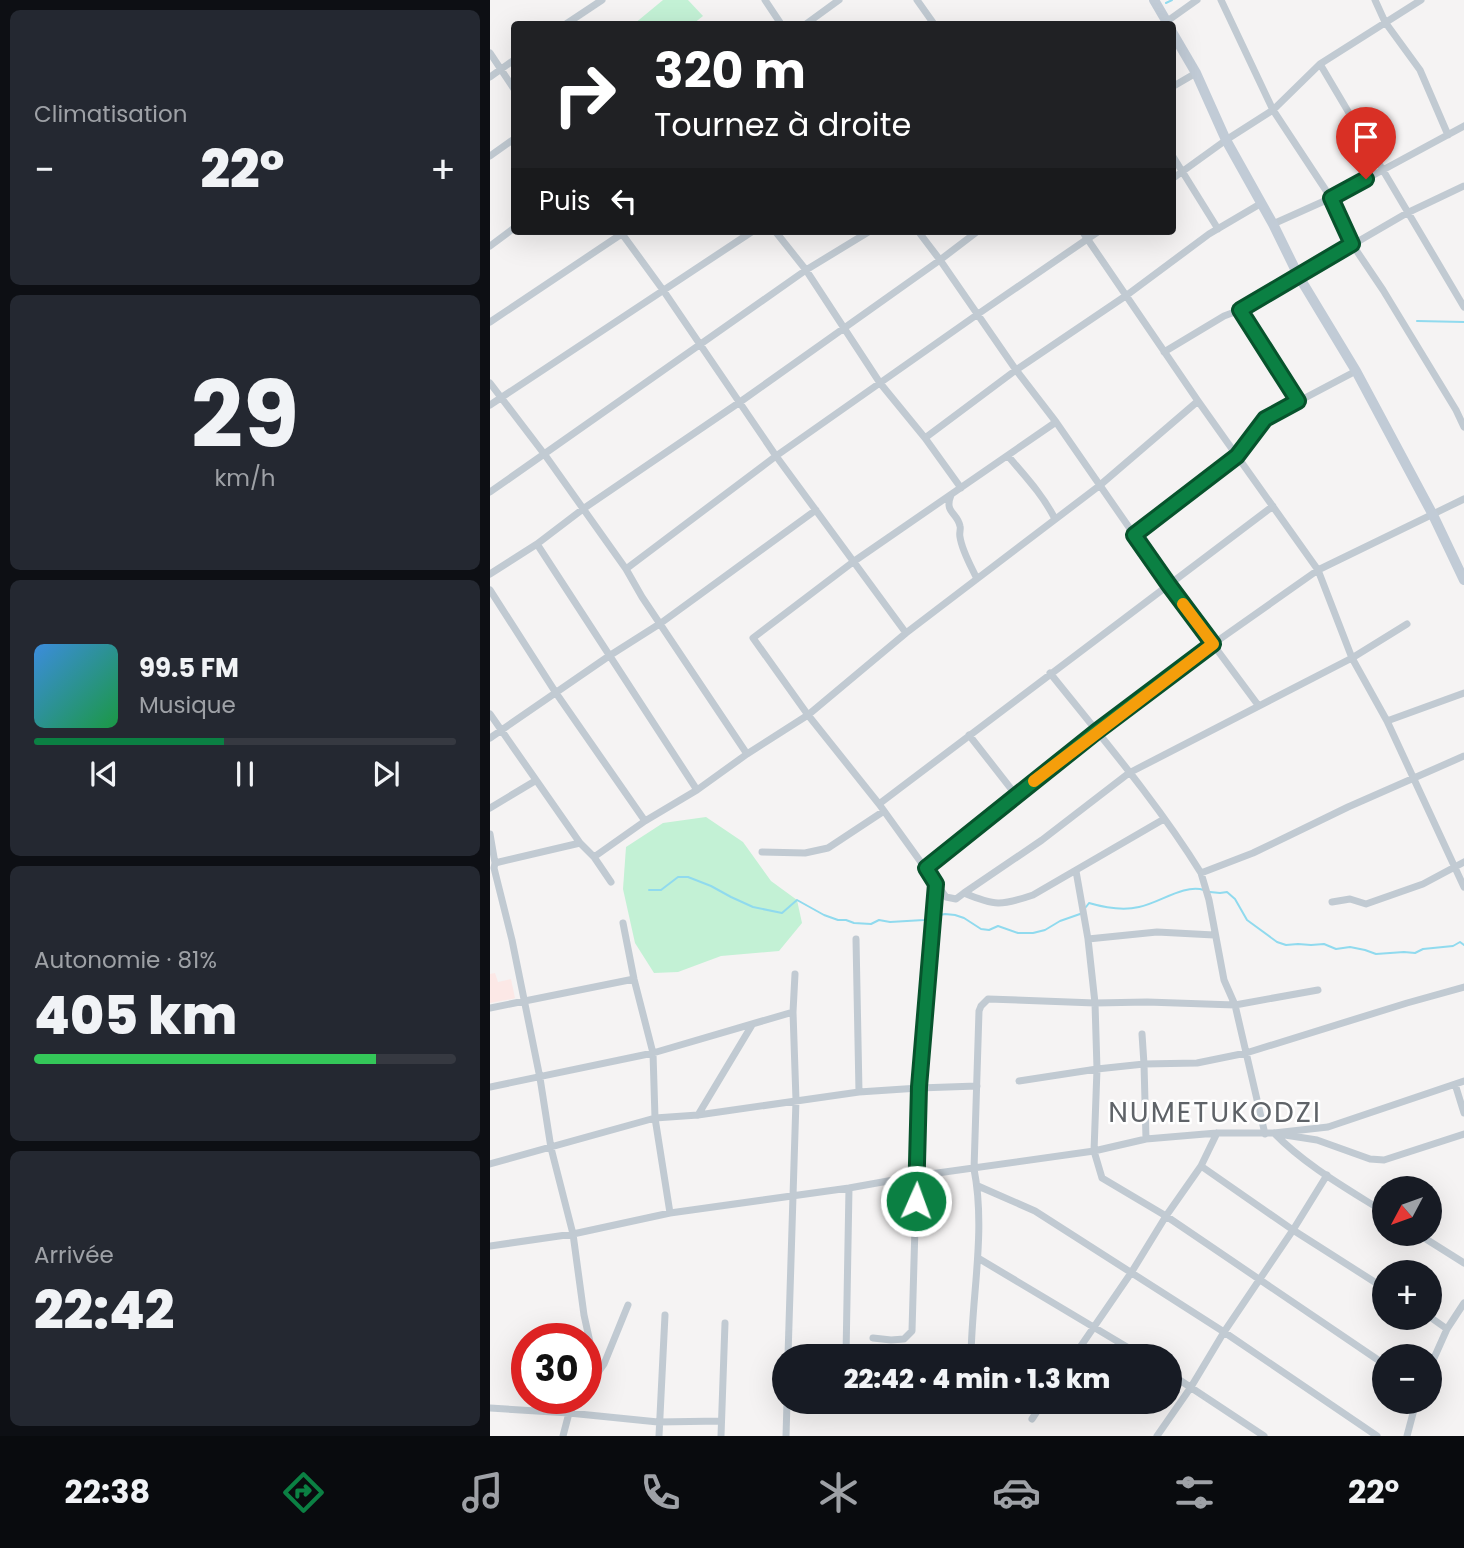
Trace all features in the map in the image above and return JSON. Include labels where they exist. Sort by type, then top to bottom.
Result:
[{"type":"street","points":[[570,21],[602,0]]},
{"type":"street","points":[[765,0],[779,21]]},
{"type":"street","points":[[810,21],[839,0]]},
{"type":"street","points":[[917,0],[931,21]]},
{"type":"street","points":[[1154,0],[1166,21]]},
{"type":"street","points":[[1170,21],[1197,0]]},
{"type":"street","points":[[1221,0],[1273,110],[1331,198],[1352,244],[1383,290],[1464,427]]},
{"type":"street","points":[[1375,0],[1385,22],[1420,71],[1448,135]]},
{"type":"street","points":[[1176,176],[1273,110],[1320,64],[1421,0]]},
{"type":"street","points":[[1176,40],[1196,73],[1226,140],[1298,275],[1356,371],[1433,515],[1464,580]]},
{"type":"street","points":[[490,53],[511,84]]},
{"type":"street","points":[[490,78],[511,62]]},
{"type":"street","points":[[1320,64],[1464,307]]},
{"type":"street","points":[[1176,85],[1196,73]]},
{"type":"street","points":[[1273,224],[1331,198],[1464,126]]},
{"type":"street","points":[[490,156],[511,141]]},
{"type":"street","points":[[1176,162],[1218,229]]},
{"type":"street","points":[[1164,352],[1407,213],[1464,187]]},
{"type":"street","points":[[925,438],[1218,229],[1261,204]]},
{"type":"street","points":[[490,246],[511,230]]},
{"type":"street","points":[[490,322],[618,235]]},
{"type":"street","points":[[624,235],[776,456],[906,633]]},
{"type":"street","points":[[490,405],[747,235]]},
{"type":"street","points":[[778,235],[806,270],[880,383],[961,488]]},
{"type":"street","points":[[490,492],[806,270],[863,235]]},
{"type":"street","points":[[921,235],[1169,585],[1258,705]]},
{"type":"street","points":[[490,574],[740,402],[973,235]]},
{"type":"street","points":[[1085,235],[1318,570],[1352,657],[1387,721],[1464,887]]},
{"type":"street","points":[[626,569],[776,456],[1094,235]]},
{"type":"street","points":[[1240,310],[1298,401]]},
{"type":"street","points":[[1134,535],[1237,456],[1265,419],[1356,371]]},
{"type":"street","points":[[490,383],[626,569],[747,754]]},
{"type":"street","points":[[594,857],[808,715],[906,633],[1099,486],[1198,401]]},
{"type":"street","points":[[1056,422],[853,562],[753,638],[946,897],[956,900],[1042,840],[1129,773],[1352,657],[1408,624]]},
{"type":"street","points":[[1008,456],[1029,480],[1055,519]]},
{"type":"street","points":[[951,495],[949,508],[960,525],[963,549],[977,579]]},
{"type":"street","points":[[926,868],[1096,732],[1213,644],[1318,570],[1464,499]]},
{"type":"street","points":[[762,852],[805,853],[828,848],[882,808],[969,735],[1273,506]]},
{"type":"street","points":[[490,738],[661,623],[816,510]]},
{"type":"street","points":[[537,544],[697,790]]},
{"type":"street","points":[[490,590],[556,693],[645,821]]},
{"type":"street","points":[[1050,673],[1164,819],[1201,873],[1209,900],[1224,980],[1235,1005],[1269,1133],[1372,1204]]},
{"type":"street","points":[[1387,721],[1464,693]]},
{"type":"street","points":[[490,715],[535,781],[611,882]]},
{"type":"street","points":[[969,735],[1016,795]]},
{"type":"street","points":[[1201,873],[1253,853],[1464,756]]},
{"type":"street","points":[[490,808],[535,781]]},
{"type":"street","points":[[964,893],[988,903],[1010,903],[1033,895],[1164,819]]},
{"type":"street","points":[[490,834],[493,867],[512,940],[551,1148],[573,1234],[586,1323]]},
{"type":"street","points":[[493,867],[580,843]]},
{"type":"street","points":[[1332,902],[1350,899],[1366,904],[1423,884],[1464,862]]},
{"type":"street","points":[[1076,871],[1088,939],[1095,1003],[1097,1069],[1094,1151],[1102,1178],[1166,1216],[1372,1356]]},
{"type":"street","points":[[873,1338],[904,1339],[912,1331],[919,1087],[936,884]]},
{"type":"street","points":[[623,923],[653,1053],[655,1118],[670,1213]]},
{"type":"street","points":[[1088,939],[1157,932],[1214,935]]},
{"type":"street","points":[[856,939],[859,1092]]},
{"type":"street","points":[[788,1344],[796,1100],[793,1012],[795,974]]},
{"type":"street","points":[[490,1008],[634,979]]},
{"type":"street","points":[[1019,1082],[1097,1069],[1144,1064],[1197,1063],[1246,1054],[1464,987]]},
{"type":"street","points":[[972,1344],[978,1258],[978,1186],[974,1169],[979,1011],[984,1002],[989,999],[1235,1005],[1318,990]]},
{"type":"street","points":[[490,1087],[653,1053],[793,1012]]},
{"type":"street","points":[[698,1115],[752,1025]]},
{"type":"street","points":[[1142,1034],[1146,1139]]},
{"type":"street","points":[[490,1246],[573,1234],[670,1213],[1094,1151],[1146,1139],[1217,1133],[1269,1133],[1328,1127],[1464,1080]]},
{"type":"street","points":[[1455,1084],[1464,1113]]},
{"type":"street","points":[[490,1164],[655,1118],[698,1115],[859,1092],[977,1086]]},
{"type":"street","points":[[1082,1344],[1201,1166],[1217,1133]]},
{"type":"street","points":[[1269,1133],[1317,1140],[1370,1159],[1384,1160],[1464,1134]]},
{"type":"street","points":[[1201,1166],[1372,1280]]},
{"type":"street","points":[[1157,1436],[1327,1175]]},
{"type":"street","points":[[978,1186],[1035,1211],[1224,1332],[1377,1436]]},
{"type":"street","points":[[846,1344],[849,1188]]},
{"type":"street","points":[[1437,1246],[1464,1263]]},
{"type":"street","points":[[978,1258],[1122,1344]]},
{"type":"street","points":[[1440,1344],[1464,1303]]},
{"type":"street","points":[[602,1367],[628,1306]]},
{"type":"street","points":[[659,1436],[665,1315]]},
{"type":"street","points":[[721,1436],[725,1323]]},
{"type":"street","points":[[1442,1325],[1447,1329]]},
{"type":"street","points":[[1182,1381],[1264,1436]]},
{"type":"street","points":[[490,1408],[511,1409]]},
{"type":"street","points":[[563,1436],[569,1414]]},
{"type":"street","points":[[579,1414],[658,1422],[721,1421]]},
{"type":"street","points":[[786,1436],[787,1414]]},
{"type":"street","points":[[1032,1419],[1036,1414]]},
{"type":"street","points":[[1407,1436],[1413,1414]]},
{"type":"shaded area","points":[[495,973],[498,982],[511,979],[515,998],[490,1003],[490,974]]},
{"type":"green space","points":[[663,0],[688,0],[703,16],[697,21],[638,21]]},
{"type":"green space","points":[[706,817],[743,842],[771,881],[797,900],[802,923],[779,951],[721,956],[678,972],[654,973],[635,943],[623,889],[626,847],[663,823]]},
{"type":"waterway","points":[[1166,3],[1172,0]]},
{"type":"waterway","points":[[1417,321],[1464,322]]},
{"type":"waterway","points":[[649,890],[661,890],[678,877],[688,877],[753,907],[782,913],[797,900],[824,915],[854,923],[871,924],[879,920],[890,922],[930,918]]},
{"type":"waterway","points":[[1086,907],[1089,903],[1114,908],[1133,908],[1188,890],[1204,890]]},
{"type":"waterway","points":[[1210,892],[1227,892],[1235,899],[1247,920],[1277,942],[1286,945],[1324,944],[1336,949],[1350,947],[1376,954],[1415,953],[1423,949],[1453,946],[1460,942],[1464,945]]},
{"type":"waterway","points":[[935,916],[955,915],[981,929],[989,930],[998,926],[1018,933],[1033,933],[1080,914]]},
{"type":"slow traffic","points":[[1034,781],[1213,644],[1183,604]]},
{"type":"district","name":"NUMETUKODZI","points":[[1215,1112]]},
{"type":"route","points":[[916,1201],[919,1087],[936,884],[926,868],[1096,732],[1213,644],[1134,535],[1237,456],[1265,419],[1298,401],[1240,310],[1352,244],[1331,198],[1366,179]]}]
